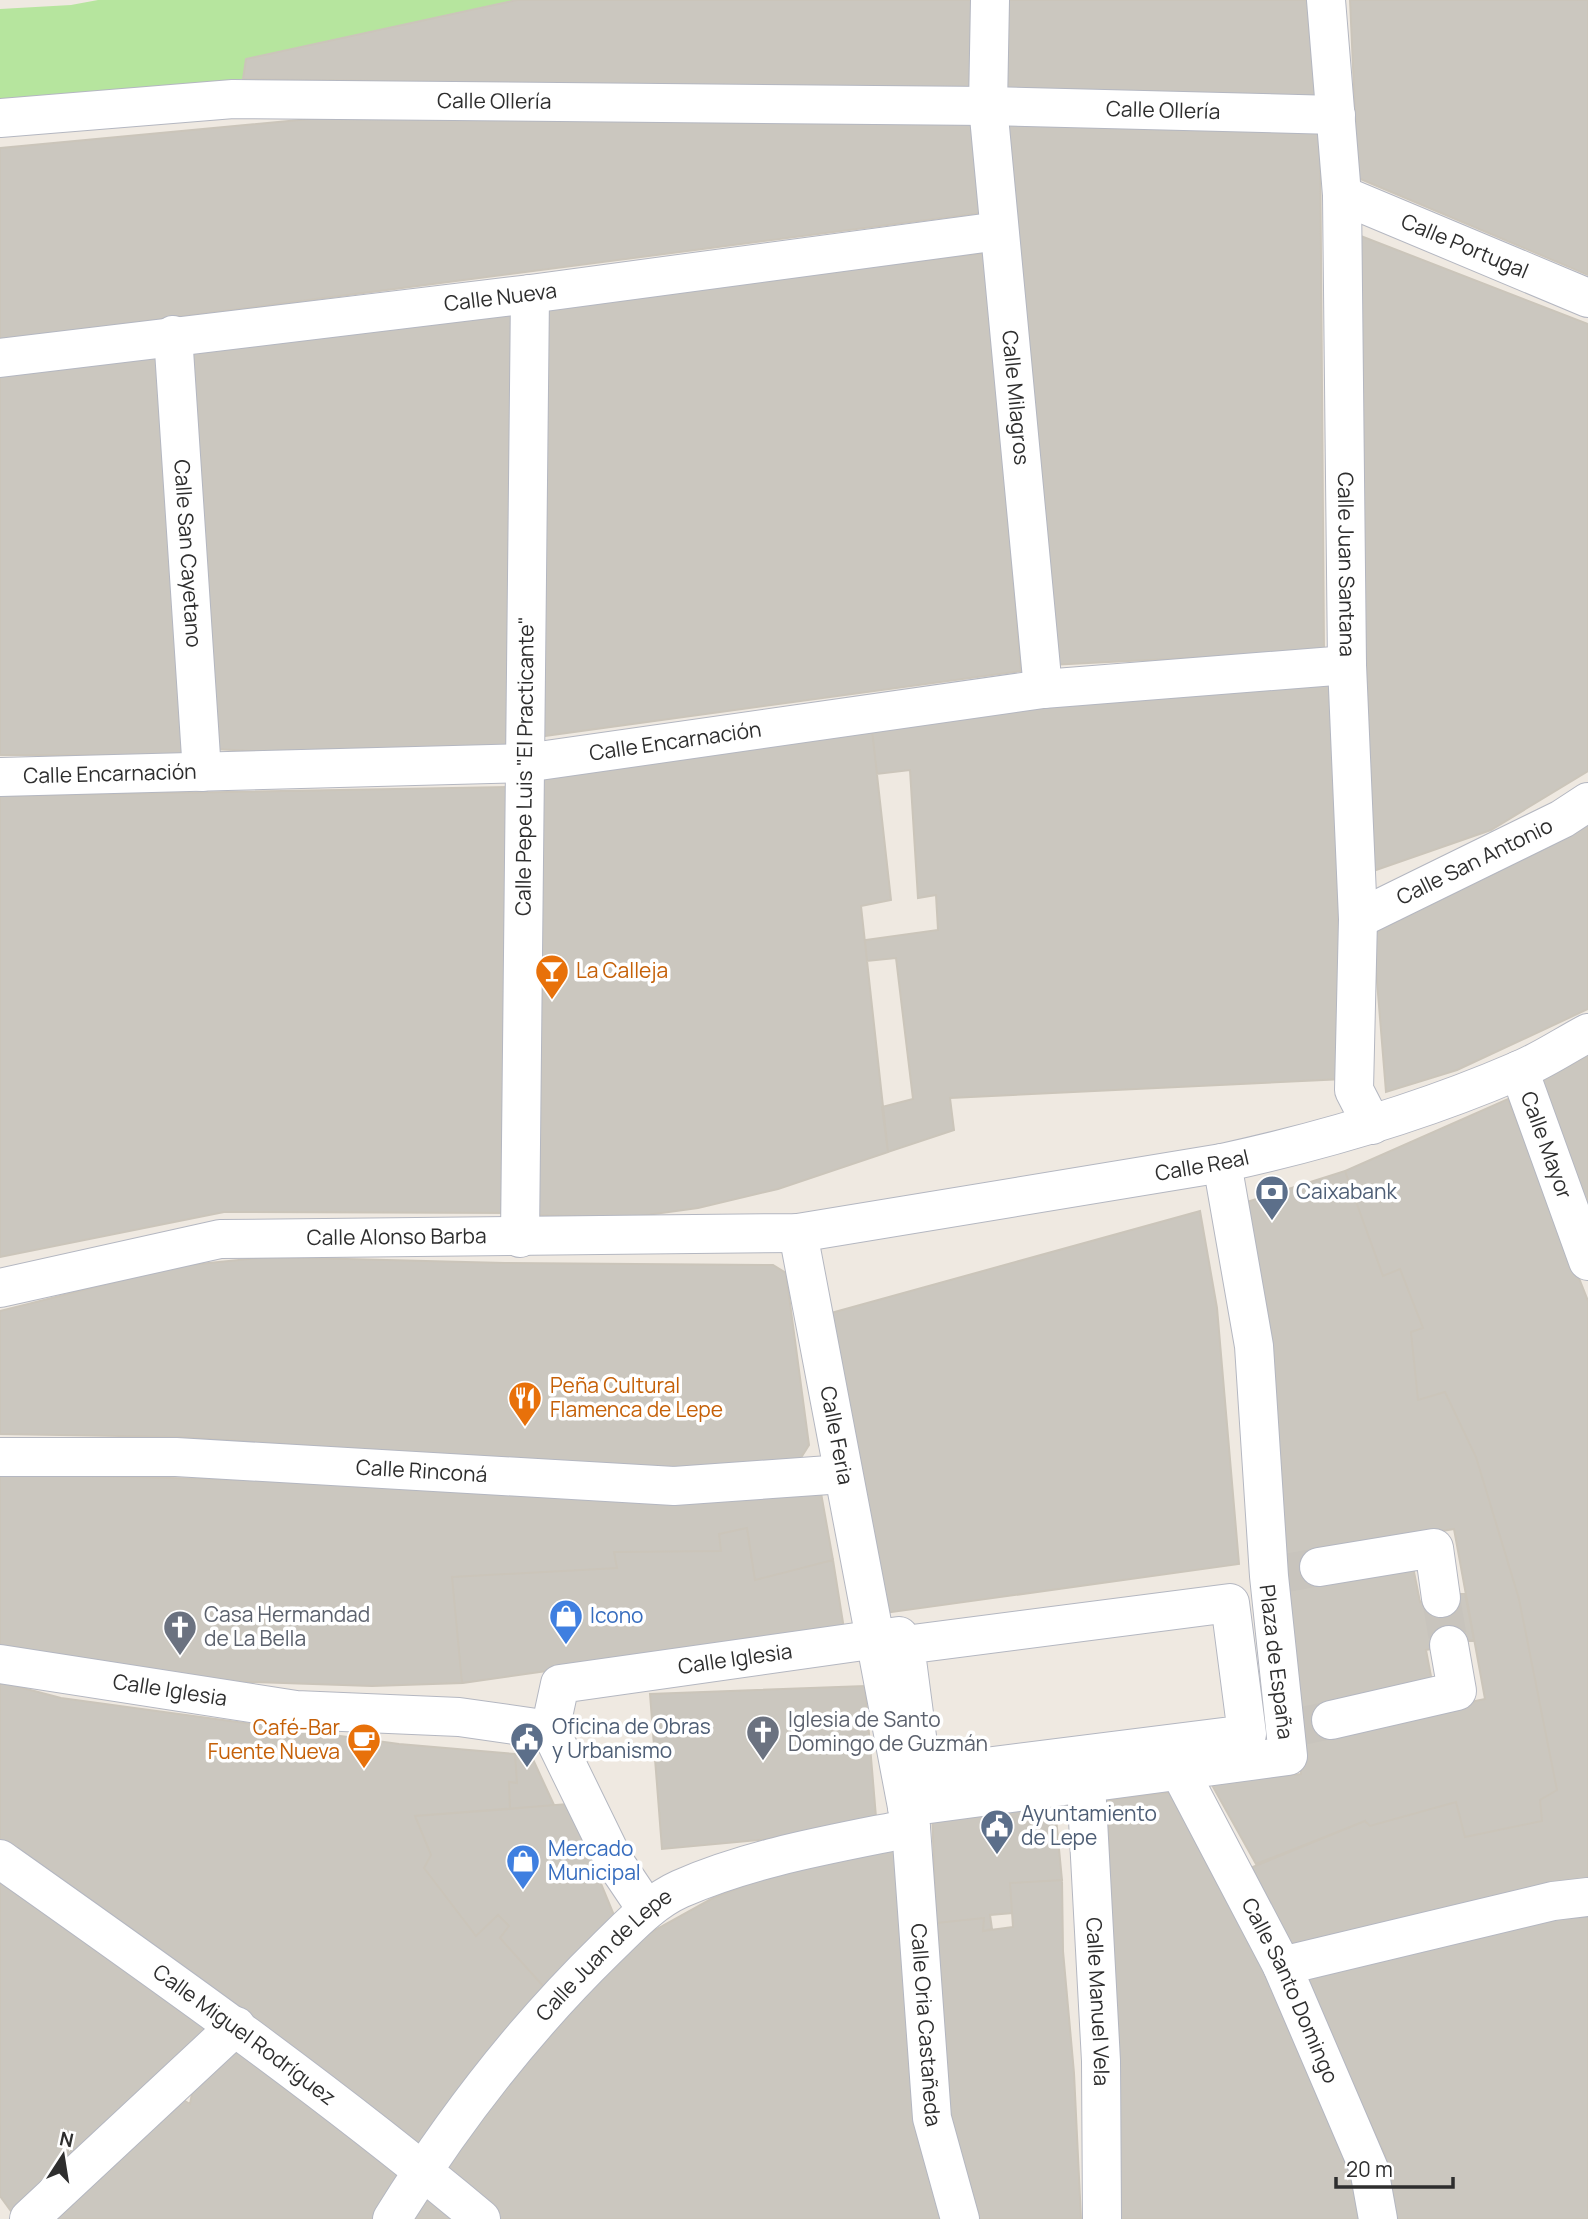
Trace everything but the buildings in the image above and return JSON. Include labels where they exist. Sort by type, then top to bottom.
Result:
[{"type":"street","points":[[988,106],[990,0]]},
{"type":"street","name":"Calle Juan Santana","points":[[1326,0],[1342,195],[1347,665],[1358,919],[1354,1090],[1372,1125]]},
{"type":"street","name":"Calle Ollería","points":[[0,118],[233,99],[988,106],[1336,115]]},
{"type":"street","name":"Calle Milagros","points":[[988,106],[1043,689]]},
{"type":"street","name":"Calle Portugal","points":[[1342,195],[1588,298]]},
{"type":"street","name":"Calle Nueva","points":[[0,358],[530,293],[999,231]]},
{"type":"street","name":"Calle Pepe Luis \"El Practicante\"","points":[[520,1238],[530,293]]},
{"type":"street","name":"Calle San Cayetano","points":[[173,335],[202,772]]},
{"type":"street","name":"Calle Encarnación","points":[[0,777],[525,763],[1043,689],[1347,665]]},
{"type":"street","name":"Calle San Antonio","points":[[1358,919],[1562,819],[1588,802]]},
{"type":"street","name":"Calle Real","points":[[798,1233],[1222,1163],[1372,1125],[1519,1070],[1588,1033]]},
{"type":"street","name":"Calle Mayor","points":[[1519,1070],[1588,1261]]},
{"type":"street","points":[[1222,1163],[1292,1572],[1434,1548],[1441,1598]]},
{"type":"street","name":"Calle Alonso Barba","points":[[0,1288],[220,1239],[520,1238],[798,1233]]},
{"type":"street","name":"Calle Feria","points":[[798,1233],[843,1475],[890,1642]]},
{"type":"street","name":"Calle Rinconá","points":[[0,1457],[176,1457],[674,1486],[843,1475]]},
{"type":"street","name":"Plaza de España","points":[[890,1642],[1292,1572],[1304,1726],[1288,1756],[1086,1783],[909,1817]]},
{"type":"street","name":"Plaza de España","points":[[1230,1603],[1247,1734],[922,1775],[890,1642],[1230,1603]]},
{"type":"street","points":[[890,1642],[909,1817]]},
{"type":"street","name":"Calle Iglesia","points":[[0,1664],[296,1710],[459,1717],[550,1730],[560,1684],[890,1642]]},
{"type":"street","points":[[1304,1726],[1457,1691],[1450,1645]]},
{"type":"street","points":[[550,1730],[614,1861],[647,1910]]},
{"type":"street","name":"Calle Santo Domingo","points":[[1180,1772],[1282,1966],[1370,2169],[1378,2219]]},
{"type":"street","name":"Calle Manuel Vela","points":[[1086,1783],[1101,2061],[1102,2219]]},
{"type":"street","name":"Calle Juan de Lepe","points":[[392,2219],[422,2170],[554,2000],[647,1910],[678,1890],[777,1856],[909,1817]]},
{"type":"street","name":"Calle Oria Castañeda","points":[[909,1817],[932,2118],[960,2219]]},
{"type":"street","name":"Calle Miguel Rodríguez","points":[[0,1859],[236,2026],[481,2219]]},
{"type":"street","points":[[1282,1966],[1553,1901],[1588,1897]]},
{"type":"street","points":[[29,2219],[236,2026]]},
{"type":"green space","points":[[98,0],[517,0],[247,59],[243,79],[0,101],[0,9],[71,5]]},
{"type":"tunnel","points":[[1286,1573],[1319,1567]]},
{"type":"tunnel","points":[[1441,1598],[1449,1645]]},
{"type":"tunnel","points":[[1297,1727],[1331,1720]]},
{"type":"place","name":"La Calleja","points":[[552,1001]]},
{"type":"place","name":"Caixabank","points":[[1272,1222]]},
{"type":"place","name":"Peña Cultural Flamenca de Lepe","points":[[525,1428]]},
{"type":"place","name":"Icono","points":[[566,1646]]},
{"type":"place","name":"Casa Hermandad de La Bella","points":[[180,1657]]},
{"type":"place","name":"Iglesia de Santo Domingo de Guzmán","points":[[763,1762]]},
{"type":"place","name":"Oficina de Obras y Urbanismo","points":[[527,1769]]},
{"type":"place","name":"Café-Bar Fuente Nueva","points":[[364,1770]]},
{"type":"place","name":"Ayuntamiento de Lepe","points":[[997,1856]]},
{"type":"place","name":"Mercado Municipal","points":[[523,1891]]}]
